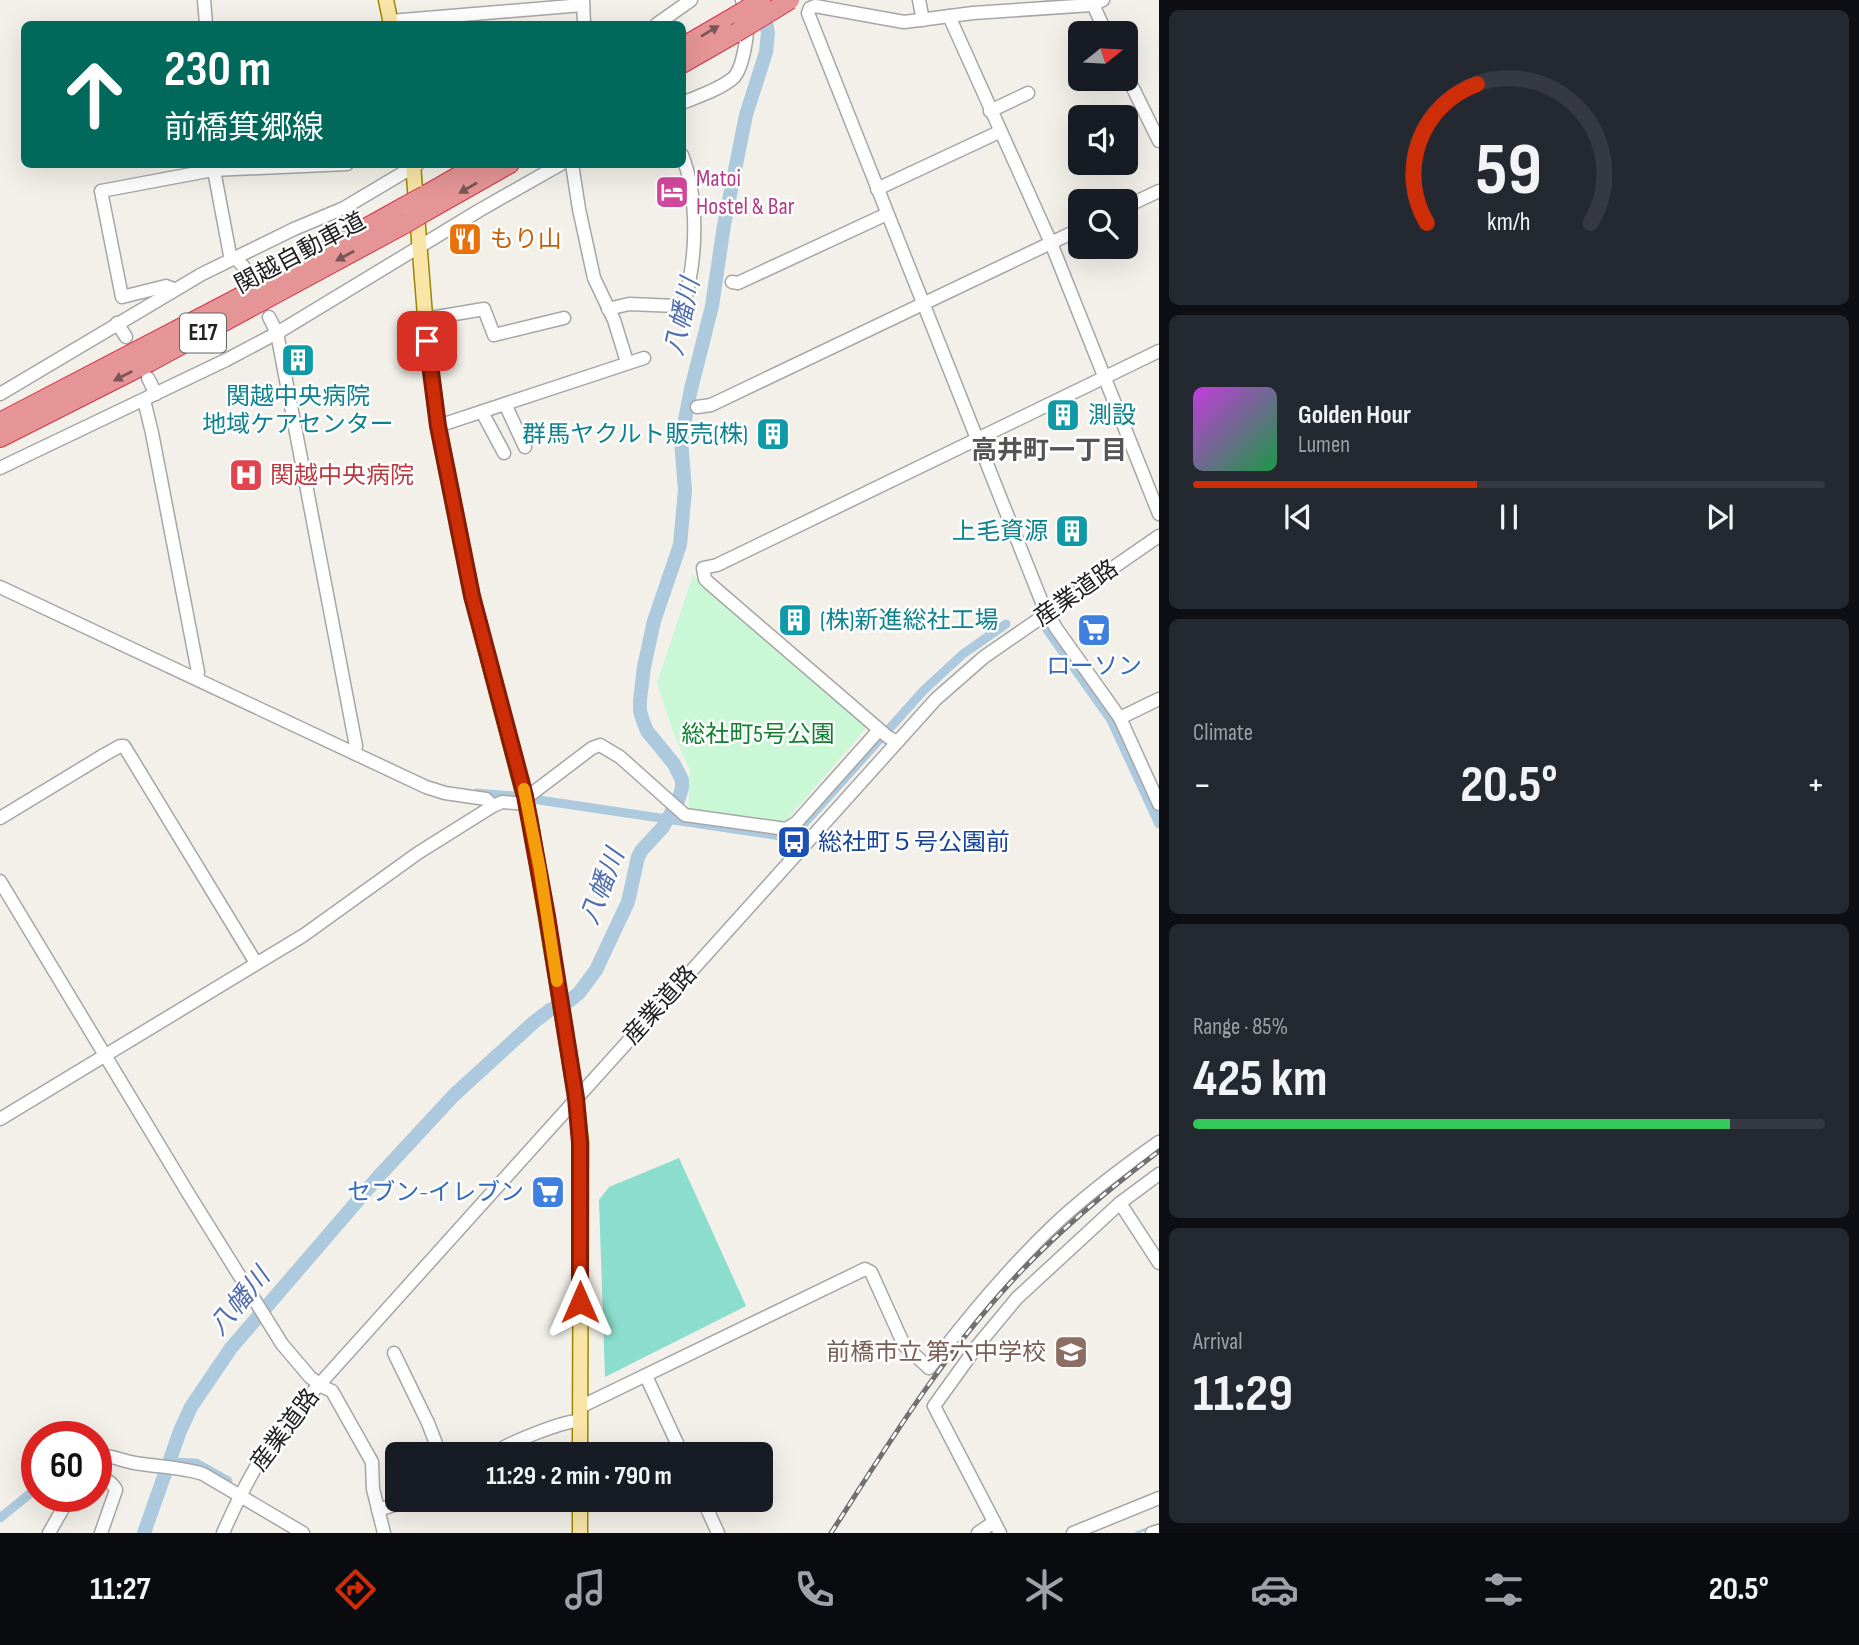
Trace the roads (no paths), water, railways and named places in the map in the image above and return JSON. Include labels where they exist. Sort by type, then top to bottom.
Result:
[{"type":"highway","points":[[686,61],[761,0]]},
{"type":"highway","points":[[686,45],[738,16],[790,0]]},
{"type":"highway","name":"関越自動車道","points":[[426,203],[474,168]]},
{"type":"highway","name":"関越自動車道","points":[[0,438],[150,362],[426,203],[501,168]]},
{"type":"highway","name":"関越自動車道","points":[[0,422],[224,305],[404,216]]},
{"type":"main road","points":[[386,0],[391,21]]},
{"type":"main road","points":[[415,168],[425,319],[438,426],[477,614],[526,800],[576,1098],[580,1143],[580,1442]]},
{"type":"main road","points":[[580,1512],[580,1533]]},
{"type":"street","points":[[204,0],[206,21]]},
{"type":"street","points":[[661,21],[691,0]]},
{"type":"street","points":[[919,0],[923,20]]},
{"type":"street","points":[[409,21],[583,2],[584,21]]},
{"type":"street","points":[[1102,21],[1096,2],[904,22],[815,6],[810,8],[808,13],[1046,613],[1120,718],[1159,804]]},
{"type":"street","points":[[686,101],[719,87],[737,74],[747,35],[747,21],[738,16]]},
{"type":"street","points":[[948,16],[1051,243],[1159,513]]},
{"type":"street","points":[[1134,91],[1159,141]]},
{"type":"street","points":[[990,111],[1028,93]]},
{"type":"street","points":[[877,189],[999,132]]},
{"type":"street","points":[[608,309],[629,304],[677,306],[684,303],[695,230],[686,166]]},
{"type":"street","points":[[174,289],[166,286],[122,297],[101,191],[208,168]]},
{"type":"street","points":[[213,168],[230,256],[239,262]]},
{"type":"street","points":[[0,394],[174,289],[239,262],[294,229],[344,208],[410,168]]},
{"type":"street","points":[[0,468],[20,453],[150,397],[277,333],[554,168]]},
{"type":"street","points":[[573,168],[579,209],[598,289],[627,362]]},
{"type":"street","points":[[1138,201],[1159,191]]},
{"type":"street","points":[[732,282],[738,283],[887,214]]},
{"type":"street","points":[[697,407],[711,405],[1068,235]]},
{"type":"street","points":[[425,319],[484,309],[494,335],[564,318]]},
{"type":"street","points":[[269,317],[277,333],[356,746],[354,753]]},
{"type":"street","points":[[117,323],[126,337]]},
{"type":"street","points":[[897,742],[879,730],[709,583],[705,579],[703,568],[717,565],[1159,351]]},
{"type":"street","points":[[438,426],[644,358]]},
{"type":"street","points":[[148,378],[152,433],[198,672],[197,679]]},
{"type":"street","points":[[505,404],[525,447]]},
{"type":"street","points":[[482,412],[504,453]]},
{"type":"street","name":"産業道路","points":[[223,1533],[253,1470],[273,1440],[319,1385],[936,699],[984,657],[1159,536]]},
{"type":"street","points":[[0,587],[435,790],[486,799],[493,806]]},
{"type":"street","points":[[1120,718],[1159,699]]},
{"type":"street","points":[[0,1119],[320,924],[418,853],[493,806],[526,800],[530,794],[592,748],[600,745],[620,757],[681,812],[689,816],[782,829],[790,828],[796,823],[879,730]]},
{"type":"street","points":[[0,818],[104,755],[124,746],[256,963]]},
{"type":"street","points":[[0,881],[269,1324],[289,1353],[319,1385],[331,1391],[369,1455],[372,1462],[373,1489],[384,1533]]},
{"type":"street","points":[[517,1442],[574,1421],[580,1414],[646,1376],[865,1269],[873,1275],[904,1345],[929,1368],[977,1306],[1054,1225],[1159,1142]]},
{"type":"street","points":[[978,1533],[997,1527],[934,1406],[978,1345],[1017,1298],[1120,1203],[1159,1174]]},
{"type":"street","points":[[1120,1203],[1159,1264]]},
{"type":"street","points":[[394,1353],[435,1442]]},
{"type":"street","points":[[646,1376],[676,1442]]},
{"type":"street","points":[[112,1458],[203,1474],[303,1533]]},
{"type":"street","points":[[112,1485],[116,1490],[112,1501]]},
{"type":"street","points":[[1073,1533],[1105,1527],[1159,1498]]},
{"type":"street","points":[[378,1510],[385,1508]]},
{"type":"street","points":[[49,1533],[61,1512]]},
{"type":"street","points":[[101,1533],[108,1512]]},
{"type":"street","points":[[708,1512],[718,1533]]},
{"type":"street","points":[[1152,1533],[1159,1531]]},
{"type":"waterway","points":[[1034,3],[1059,0]]},
{"type":"waterway","name":"八幡川","points":[[144,1533],[191,1407],[231,1348],[379,1176],[454,1095],[534,1022],[579,993],[596,970],[628,902],[641,851],[663,827],[678,801],[682,780],[674,764],[647,731],[640,711],[640,700],[654,621],[680,545],[685,490],[681,440],[712,306],[724,225],[746,115],[766,52],[768,33],[763,7]]},
{"type":"waterway","points":[[539,800],[781,836],[790,834],[801,827],[924,690],[963,654],[1006,624]]},
{"type":"waterway","points":[[1047,630],[1111,720],[1159,824]]},
{"type":"waterway","points":[[477,793],[514,796]]},
{"type":"waterway","points":[[170,1462],[196,1463],[228,1481]]},
{"type":"waterway","points":[[0,1518],[21,1501]]},
{"type":"waterway","points":[[1136,1533],[1159,1524]]},
{"type":"tunnel","points":[[244,267],[269,317]]},
{"type":"railway","points":[[831,1533],[916,1403],[985,1311],[1064,1230],[1159,1151]]},
{"type":"place","name":"Matoi Hostel & Bar","points":[[672,192]]},
{"type":"place","name":"もり山","points":[[465,239]]},
{"type":"place","name":"関越中央病院 地域ケアセンター","points":[[298,360]]},
{"type":"place","name":"測設","points":[[1063,415]]},
{"type":"place","name":"群馬ヤクルト販売(株)","points":[[773,434]]},
{"type":"place","name":"関越中央病院","points":[[246,475]]},
{"type":"place","name":"上毛資源","points":[[1072,531]]},
{"type":"place","name":"(株)新進総社工場","points":[[795,620]]},
{"type":"place","name":"ローソン","points":[[1094,630]]},
{"type":"place","name":"総社町５号公園前","points":[[794,842]]},
{"type":"place","name":"セブン-イレブン","points":[[548,1192]]},
{"type":"place","name":"前橋市立 第六中学校","points":[[1071,1352]]},
{"type":"district","name":"高井町一丁目","points":[[1049,451]]},
{"type":"park label","name":"総社町5号公園","points":[[758,734]]}]
